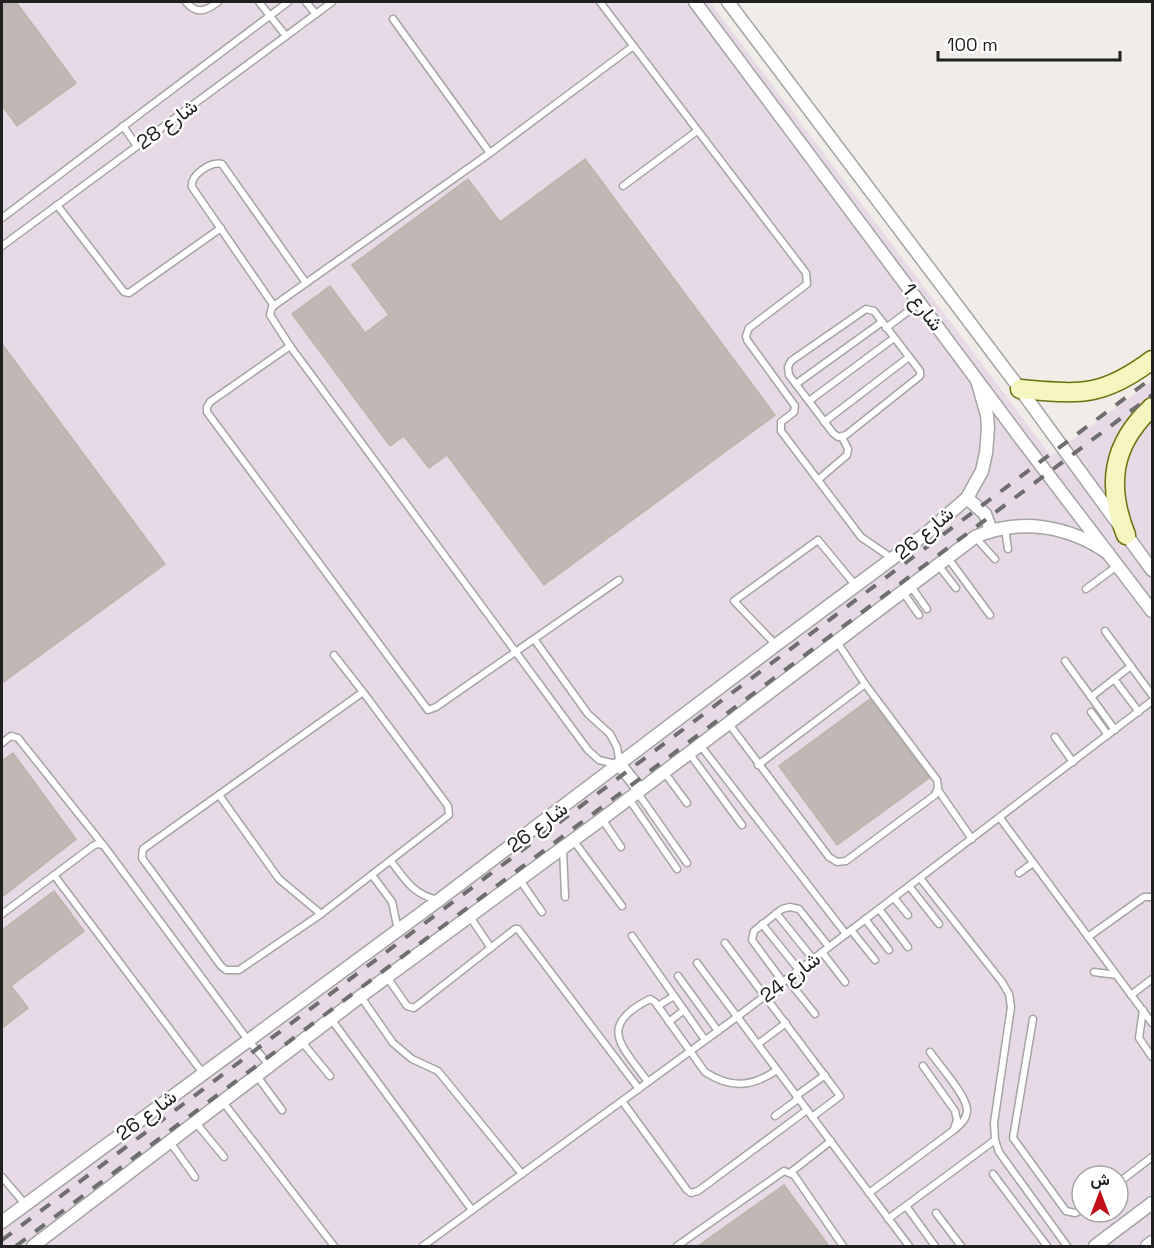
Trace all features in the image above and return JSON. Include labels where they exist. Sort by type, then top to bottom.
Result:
[{"type":"main road","points":[[1020,389],[1088,392],[1117,383],[1152,360]]},
{"type":"main road","points":[[1126,535],[1115,500],[1116,464],[1128,434],[1152,407]]},
{"type":"street","name":"شارع 1","points":[[695,2],[976,380],[1152,611]]},
{"type":"street","name":"شارع 1","points":[[728,2],[1020,389],[1152,570]]},
{"type":"street","name":"شارع 26","points":[[2,1222],[620,765],[776,645],[893,559],[967,498],[982,471],[987,447],[987,415],[976,380]]},
{"type":"street","points":[[967,498],[985,514],[991,530]]},
{"type":"street","name":"شارع 26","points":[[33,1246],[361,996],[602,819],[975,537],[991,530],[1036,526],[1066,532],[1089,541],[1108,553]]},
{"type":"street","points":[[620,765],[635,794]]},
{"type":"street","points":[[1100,1245],[1152,1203]]},
{"type":"street","points":[[1147,1246],[1152,1242]]},
{"type":"lane","points":[[186,2],[197,11],[204,10],[218,2]]},
{"type":"lane","points":[[259,2],[286,36]]},
{"type":"lane","name":"شارع 28","points":[[2,218],[288,2]]},
{"type":"lane","points":[[306,2],[316,14]]},
{"type":"lane","name":"شارع 28","points":[[2,246],[332,2]]},
{"type":"lane","points":[[600,2],[806,273],[807,284],[749,328],[747,340],[795,406],[794,412],[781,422],[781,431],[861,537],[893,559]]},
{"type":"lane","points":[[393,19],[490,153]]},
{"type":"lane","points":[[534,639],[588,714],[610,734],[617,747],[620,765],[605,762],[593,756],[290,346],[270,315],[270,310],[490,153],[632,47]]},
{"type":"lane","points":[[123,126],[137,146]]},
{"type":"lane","points":[[623,186],[697,131]]},
{"type":"lane","points":[[274,306],[192,187],[191,182],[194,177],[217,163],[222,164],[306,283]]},
{"type":"lane","points":[[57,205],[124,292],[129,293],[220,228]]},
{"type":"lane","points":[[886,328],[919,303]]},
{"type":"lane","points":[[819,479],[848,455],[848,449],[842,437],[835,435],[824,422],[788,371],[791,361],[866,309],[874,311],[920,371],[919,378],[842,437]]},
{"type":"lane","points":[[796,384],[882,322]]},
{"type":"lane","points":[[809,401],[894,338]]},
{"type":"lane","points":[[290,346],[210,402],[207,409],[208,415],[254,473],[424,707],[432,710],[619,580]]},
{"type":"lane","points":[[824,422],[909,357]]},
{"type":"lane","points":[[1005,528],[1008,549]]},
{"type":"lane","points":[[975,537],[994,559]]},
{"type":"lane","points":[[776,645],[734,601],[818,540],[856,586]]},
{"type":"lane","points":[[942,561],[956,588]]},
{"type":"lane","points":[[942,561],[990,615]]},
{"type":"lane","points":[[1086,589],[1119,565]]},
{"type":"lane","points":[[906,588],[927,609]]},
{"type":"lane","points":[[906,588],[919,615]]},
{"type":"lane","points":[[1106,631],[1152,695]]},
{"type":"lane","points":[[836,641],[937,780],[938,790],[972,839]]},
{"type":"lane","points":[[334,655],[363,692],[450,811],[446,819],[321,914],[239,970],[226,970],[220,966],[142,858],[143,849],[363,692]]},
{"type":"lane","points":[[1065,661],[1115,730]]},
{"type":"lane","points":[[1092,697],[1131,666]]},
{"type":"lane","points":[[1114,679],[1139,712]]},
{"type":"lane","points":[[758,765],[866,684]]},
{"type":"lane","name":"شارع 24","points":[[423,1246],[737,1017],[1152,701]]},
{"type":"lane","points":[[1091,712],[1108,735]]},
{"type":"lane","points":[[729,724],[830,857],[837,862],[846,861],[935,795],[938,790]]},
{"type":"lane","points":[[2,743],[11,736],[18,738],[104,846],[248,1040],[270,1066]]},
{"type":"lane","points":[[1055,737],[1073,762]]},
{"type":"lane","points":[[700,745],[849,932],[874,960]]},
{"type":"lane","points":[[689,753],[742,825]]},
{"type":"lane","points":[[664,772],[687,803]]},
{"type":"lane","points":[[635,794],[687,863]]},
{"type":"lane","points":[[635,794],[677,869]]},
{"type":"lane","points":[[219,795],[279,879],[321,914]]},
{"type":"lane","points":[[1000,818],[1152,1023]]},
{"type":"lane","points":[[602,819],[621,847]]},
{"type":"lane","points":[[565,897],[568,843]]},
{"type":"lane","points":[[568,843],[622,906]]},
{"type":"lane","points":[[2,914],[93,846],[97,844],[104,846]]},
{"type":"lane","points":[[391,861],[414,890],[439,900]]},
{"type":"lane","points":[[1019,873],[1033,863]]},
{"type":"lane","points":[[54,875],[202,1072]]},
{"type":"lane","points":[[372,875],[392,902],[398,930]]},
{"type":"lane","points":[[920,878],[1009,994],[1011,1007],[994,1123],[994,1140],[999,1152],[1067,1246]]},
{"type":"lane","points":[[520,880],[542,912]]},
{"type":"lane","points":[[909,886],[939,924]]},
{"type":"lane","points":[[894,897],[908,915]]},
{"type":"lane","points":[[1088,937],[1144,897],[1152,897]]},
{"type":"lane","points":[[815,1014],[752,940],[754,931],[786,907],[799,909],[829,947]]},
{"type":"lane","points":[[879,909],[908,947]]},
{"type":"lane","points":[[776,913],[813,959]]},
{"type":"lane","points":[[470,917],[491,948]]},
{"type":"lane","points":[[866,919],[888,950]]},
{"type":"lane","points":[[762,924],[799,970]]},
{"type":"lane","points":[[387,977],[407,1006],[414,1008],[514,929],[521,931],[639,1089]]},
{"type":"lane","points":[[632,936],[705,1040]]},
{"type":"lane","points":[[725,943],[840,1096],[812,1117]]},
{"type":"lane","points":[[822,952],[845,982]]},
{"type":"lane","points":[[697,963],[909,1246]]},
{"type":"lane","points":[[1094,972],[1116,975]]},
{"type":"lane","points":[[678,976],[718,1031]]},
{"type":"lane","points":[[1131,995],[1152,979]]},
{"type":"lane","points":[[361,996],[393,1043],[412,1059],[438,1071],[522,1174]]},
{"type":"lane","points":[[658,1006],[674,996]]},
{"type":"lane","points":[[648,1082],[622,1045],[618,1033],[623,1017],[648,1000],[654,1000],[705,1072],[729,1082],[754,1082],[762,1080],[777,1070]]},
{"type":"lane","points":[[669,1022],[684,1010]]},
{"type":"lane","points":[[1143,1010],[1139,1038],[1152,1057]]},
{"type":"lane","points":[[331,1019],[472,1210]]},
{"type":"lane","points":[[1033,1019],[1013,1138],[1066,1211],[1070,1213]]},
{"type":"lane","points":[[758,1044],[786,1023]]},
{"type":"lane","points":[[302,1042],[330,1076]]},
{"type":"lane","points":[[869,1193],[954,1130],[965,1119],[966,1103],[930,1052]]},
{"type":"lane","points":[[923,1066],[955,1111],[957,1120],[954,1130]]},
{"type":"lane","points":[[257,1076],[282,1110]]},
{"type":"lane","points":[[776,1116],[825,1076]]},
{"type":"lane","points":[[622,1101],[691,1193],[698,1191],[807,1110]]},
{"type":"lane","points":[[223,1102],[334,1246]]},
{"type":"lane","points":[[196,1123],[224,1157]]},
{"type":"lane","points":[[888,1219],[994,1140]]},
{"type":"lane","points":[[170,1142],[195,1177]]},
{"type":"lane","points":[[677,1246],[778,1174],[784,1171],[791,1172],[831,1142]]},
{"type":"lane","points":[[1130,1174],[1152,1157]]},
{"type":"lane","points":[[791,1172],[843,1246]]},
{"type":"lane","points":[[993,1174],[1047,1246]]},
{"type":"lane","points":[[2,1177],[25,1205]]},
{"type":"lane","points":[[906,1206],[935,1246]]},
{"type":"lane","points":[[936,1214],[961,1246]]},
{"type":"shaded area","points":[[2,2],[710,2],[1051,456],[1152,381],[1152,1246],[2,1246]]},
{"type":"building","points":[[2,2],[16,2],[76,83],[17,126],[2,105]]},
{"type":"building","points":[[585,159],[775,415],[544,585],[447,455],[429,468],[404,436],[390,446],[292,314],[330,286],[365,333],[389,315],[352,265],[468,179],[500,222]]},
{"type":"building","points":[[2,344],[165,564],[2,683]]},
{"type":"building","points":[[870,699],[929,778],[837,845],[779,766]]},
{"type":"building","points":[[13,753],[76,839],[2,897],[2,761]]},
{"type":"building","points":[[54,891],[84,931],[11,986],[28,1008],[2,1028],[2,930]]},
{"type":"building","points":[[784,1185],[829,1246],[698,1246]]},
{"type":"railway","points":[[2,1240],[1152,378]]},
{"type":"railway","points":[[16,1246],[1152,395]]}]
